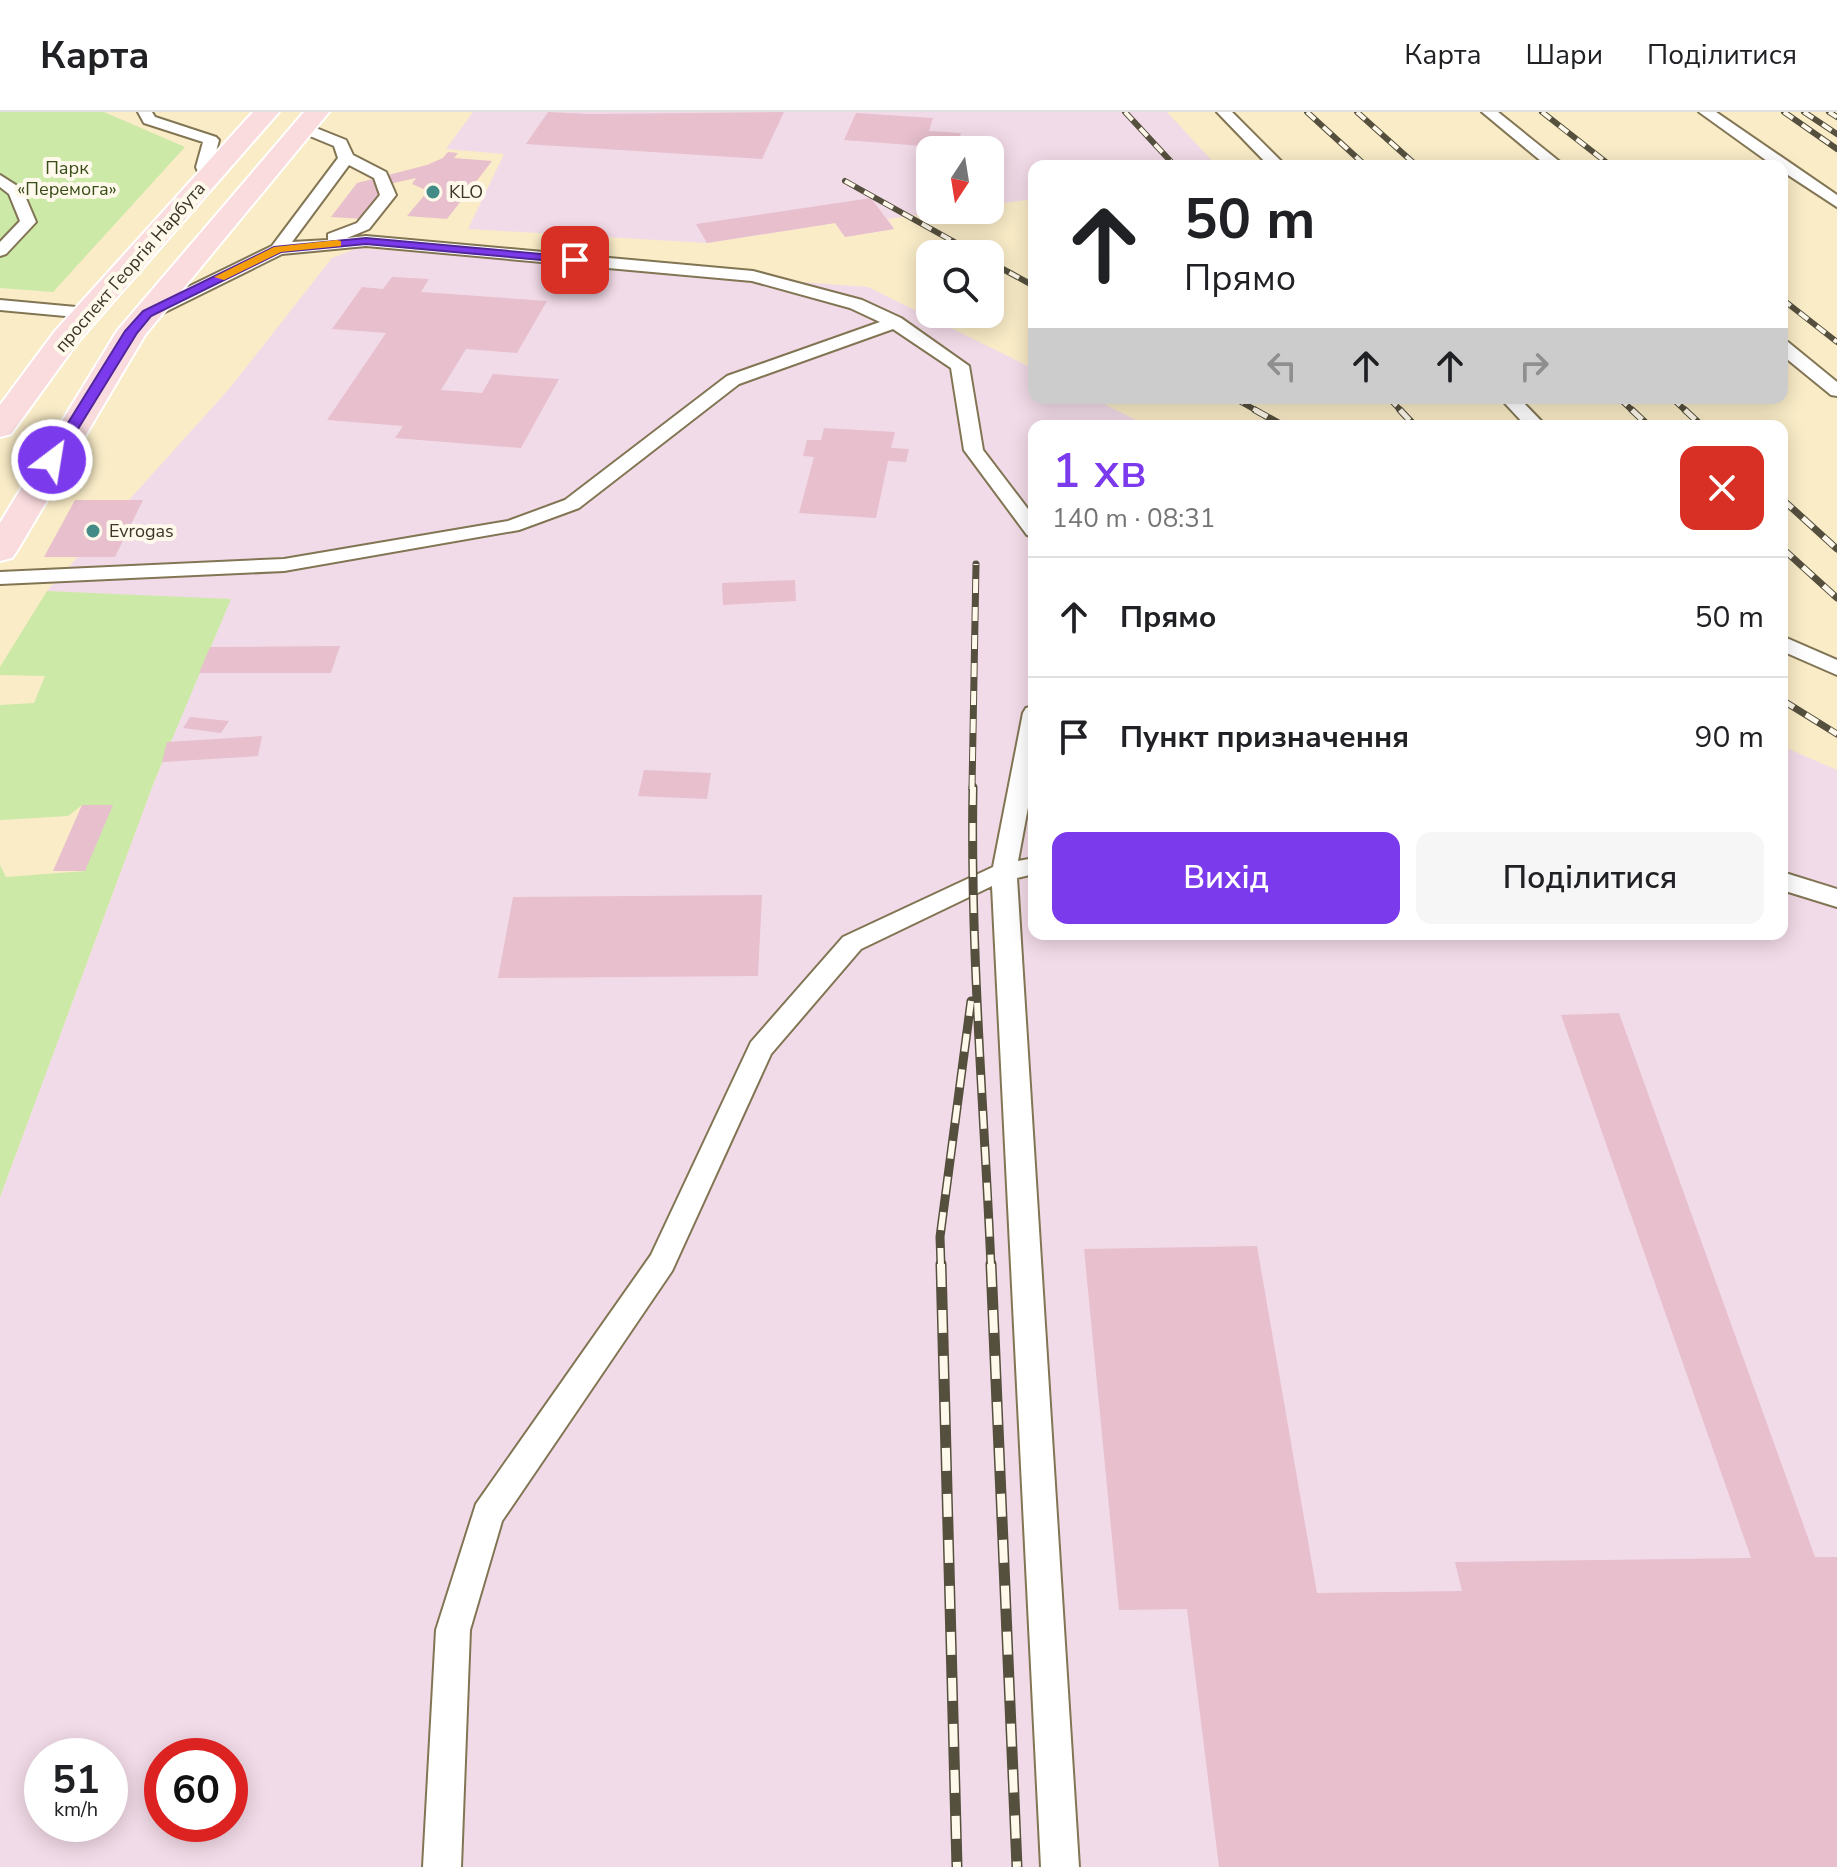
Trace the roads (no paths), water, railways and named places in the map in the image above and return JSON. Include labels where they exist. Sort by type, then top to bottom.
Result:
[{"type":"main road","name":"проспект Георгія Нарбута","points":[[0,427],[87,313],[267,112]]},
{"type":"main road","points":[[0,551],[132,331],[312,118]]},
{"type":"lane","points":[[145,112],[149,120],[211,140],[204,167],[207,179]]},
{"type":"lane","points":[[1224,112],[1272,160]]},
{"type":"lane","points":[[1489,112],[1549,160]]},
{"type":"lane","points":[[1706,112],[1776,160]]},
{"type":"lane","points":[[147,314],[278,249],[328,240],[363,226],[388,195],[381,175],[346,158],[341,143],[310,131],[312,118]]},
{"type":"lane","points":[[278,249],[346,158]]},
{"type":"lane","points":[[1788,168],[1837,202]]},
{"type":"lane","points":[[0,180],[16,192],[28,222],[0,251]]},
{"type":"lane","points":[[278,249],[366,241],[753,276],[856,304],[895,322],[960,366],[974,450],[1028,523]]},
{"type":"lane","points":[[0,305],[87,313]]},
{"type":"lane","points":[[0,578],[284,565],[512,526],[572,504],[733,380],[895,322]]},
{"type":"lane","points":[[1788,351],[1837,391]]},
{"type":"lane","points":[[1515,404],[1531,420]]},
{"type":"lane","points":[[1788,646],[1837,668]]},
{"type":"lane","points":[[1028,775],[1019,869],[1060,1867]]},
{"type":"lane","points":[[442,1867],[453,1630],[488,1515],[662,1262],[760,1049],[852,943],[1019,869]]},
{"type":"lane","points":[[1788,883],[1837,898]]},
{"type":"railway","points":[[1125,112],[1169,160]]},
{"type":"railway","points":[[1307,112],[1359,160]]},
{"type":"railway","points":[[1357,112],[1410,160]]},
{"type":"railway","points":[[1542,112],[1603,160]]},
{"type":"railway","points":[[1784,112],[1837,149]]},
{"type":"railway","points":[[1804,112],[1837,134]]},
{"type":"railway","points":[[1829,112],[1837,117]]},
{"type":"railway","points":[[845,181],[951,240]]},
{"type":"railway","points":[[1004,270],[1028,283]]},
{"type":"railway","points":[[1788,304],[1837,342]]},
{"type":"railway","points":[[1245,404],[1259,412]]},
{"type":"railway","points":[[1395,404],[1402,412]]},
{"type":"railway","points":[[1625,404],[1634,412]]},
{"type":"railway","points":[[1678,404],[1687,412]]},
{"type":"railway","points":[[1255,410],[1273,420]]},
{"type":"railway","points":[[1400,410],[1409,420]]},
{"type":"railway","points":[[1632,410],[1643,420]]},
{"type":"railway","points":[[1685,410],[1696,420]]},
{"type":"railway","points":[[1788,504],[1837,549]]},
{"type":"railway","points":[[1788,553],[1837,598]]},
{"type":"railway","points":[[972,789],[976,564]]},
{"type":"railway","points":[[1788,704],[1837,734]]},
{"type":"railway","points":[[973,787],[976,967],[991,1266]]},
{"type":"railway","points":[[941,1266],[940,1237],[971,1001]]},
{"type":"railway","points":[[941,1264],[957,1867]]},
{"type":"railway","points":[[991,1264],[1017,1867]]},
{"type":"place","name":"KLO","points":[[433,192]]},
{"type":"place","name":"Evrogas","points":[[93,531]]},
{"type":"park label","name":"Парк «Перемога»","points":[[67,178]]}]
